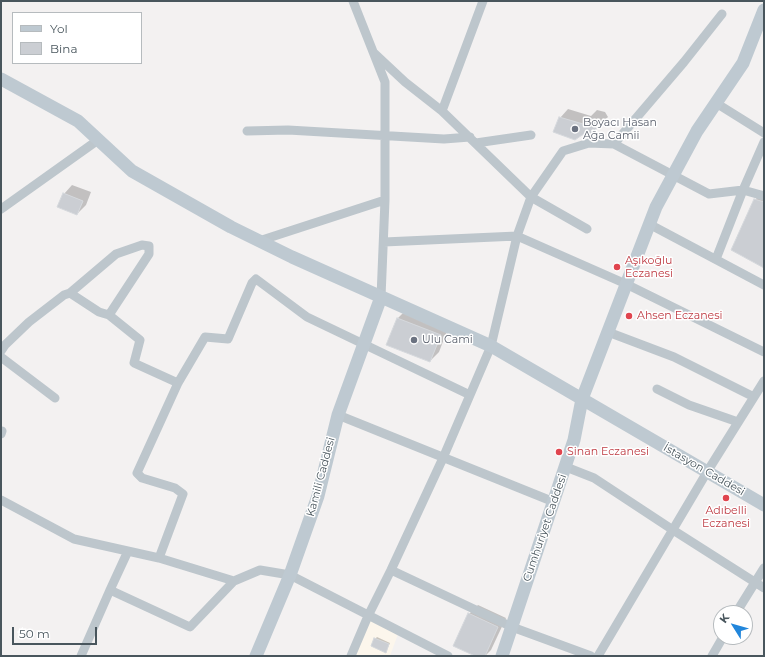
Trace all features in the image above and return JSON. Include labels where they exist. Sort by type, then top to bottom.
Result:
[{"type":"main road","name":"Cumhuriyet Caddesi","points":[[502,656],[566,467],[574,440],[582,399],[649,224],[656,207],[697,131],[743,63],[763,15]]},
{"type":"main road","name":"İstasyon Caddesi","points":[[1,80],[78,121],[132,171],[231,227],[292,257],[491,346],[764,505]]},
{"type":"main road","name":"Kamili Caddesi","points":[[256,656],[290,575],[318,496],[338,415],[381,297]]},
{"type":"street","points":[[353,1],[385,82],[385,200],[381,297]]},
{"type":"street","points":[[442,111],[483,1]]},
{"type":"street","points":[[614,144],[684,62],[722,14]]},
{"type":"street","points":[[372,51],[405,82],[442,111],[531,197],[587,229]]},
{"type":"street","points":[[716,103],[764,133]]},
{"type":"street","points":[[247,131],[288,130],[473,140],[531,135]]},
{"type":"street","points":[[1,209],[98,140]]},
{"type":"street","points":[[716,260],[743,190],[764,142]]},
{"type":"street","points":[[350,656],[443,458],[491,346],[517,236],[531,197],[563,151],[589,143],[614,144],[709,194],[743,190],[764,196]]},
{"type":"street","points":[[259,241],[385,200]]},
{"type":"street","points":[[649,224],[764,285]]},
{"type":"street","points":[[384,242],[517,236],[626,284],[764,352]]},
{"type":"street","points":[[1,351],[5,345],[29,322],[64,295],[70,293],[116,254],[142,245],[149,246],[149,254],[109,314]]},
{"type":"street","points":[[159,558],[183,494],[175,488],[142,478],[137,473],[178,383],[205,337],[228,339],[252,282],[256,279],[307,317],[470,395]]},
{"type":"street","points":[[70,293],[99,312],[109,314],[140,340],[134,363],[178,383]]},
{"type":"street","points":[[608,332],[674,357],[754,397]]},
{"type":"street","points":[[1,357],[55,398]]},
{"type":"street","points":[[598,656],[707,472],[764,380]]},
{"type":"street","points":[[657,389],[689,405],[738,422]]},
{"type":"street","points":[[338,415],[554,502]]},
{"type":"street","points":[[566,467],[594,478],[764,588]]},
{"type":"street","points":[[1,500],[74,539],[159,558],[234,581]]},
{"type":"street","points":[[81,656],[128,551]]},
{"type":"street","points":[[741,605],[764,568]]},
{"type":"street","points":[[110,590],[190,627],[234,581],[260,570],[290,575],[448,656]]},
{"type":"street","points":[[391,570],[512,627],[591,656]]},
{"type":"street","points":[[712,656],[718,645]]},
{"type":"shaded area","points":[[370,620],[398,634],[390,656],[355,656]]},
{"type":"building","name":"Boyacı Hasan Ağa Camii","points":[[559,117],[583,124],[588,118],[597,120],[600,126],[590,135],[582,135],[575,140],[553,132]]},
{"type":"building","points":[[63,193],[83,201],[77,215],[57,207]]},
{"type":"building","points":[[754,199],[764,202],[764,268],[731,250]]},
{"type":"building","name":"Ulu Cami","points":[[397,318],[441,335],[430,362],[386,345]]},
{"type":"building","points":[[468,613],[498,627],[485,656],[475,656],[453,646]]},
{"type":"building","points":[[374,638],[389,644],[386,653],[371,646]]},
{"type":"place","name":"Boyacı Hasan Ağa Camii","points":[[575,129]]},
{"type":"place","name":"Aşıkoğlu Eczanesi","points":[[617,267]]},
{"type":"place","name":"Ahsen Eczanesi","points":[[629,316]]},
{"type":"place","name":"Ulu Cami","points":[[414,340]]},
{"type":"place","name":"Sinan Eczanesi","points":[[559,452]]},
{"type":"place","name":"Adıbelli Eczanesi","points":[[726,498]]}]
